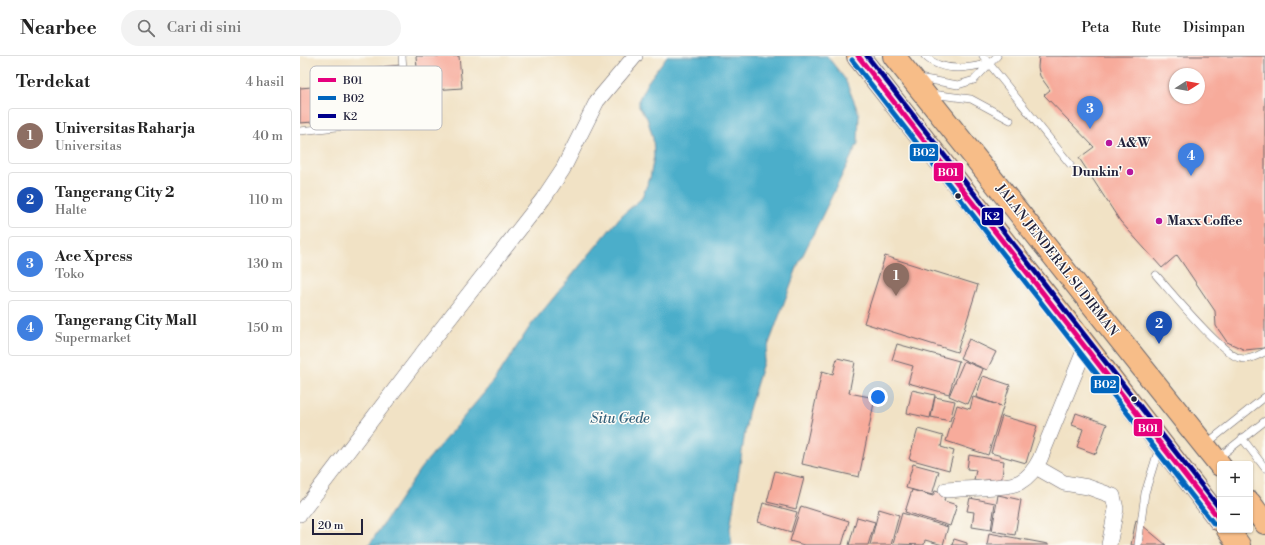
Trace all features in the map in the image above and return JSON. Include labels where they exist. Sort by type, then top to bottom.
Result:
[{"type":"main road","points":[[858,56],[1086,346],[1217,516]]},
{"type":"main road","name":"JALAN JENDERAL SUDIRMAN","points":[[894,56],[1214,457]]},
{"type":"main road","points":[[1253,507],[1265,523]]},
{"type":"street","points":[[300,514],[420,355],[543,200],[564,169],[597,101],[634,56]]},
{"type":"street","points":[[946,490],[1006,485],[1020,482],[1036,467],[1086,346]]},
{"type":"street","points":[[1036,467],[1064,483],[1088,487],[1113,496],[1116,509],[1108,545]]},
{"type":"lane","points":[[402,56],[403,66]]},
{"type":"lane","points":[[925,56],[930,61],[950,68],[972,68],[989,63]]},
{"type":"lane","points":[[983,56],[1070,164]]},
{"type":"lane","points":[[910,76],[958,85],[974,80],[989,63],[998,56]]},
{"type":"lane","points":[[925,94],[971,99],[1010,120]]},
{"type":"lane","points":[[300,131],[310,130]]},
{"type":"lane","points":[[1156,275],[1215,340],[1238,358],[1250,359],[1265,352]]},
{"type":"lane","points":[[1214,457],[1265,397]]},
{"type":"lane","points":[[1214,457],[1265,421]]},
{"type":"lane","points":[[1242,438],[1265,468]]},
{"type":"lane","points":[[1138,545],[1145,493],[1160,442]]},
{"type":"water","name":"Situ Gede","points":[[667,56],[827,56],[845,79],[859,114],[858,143],[798,265],[767,349],[748,413],[730,529],[732,545],[369,545],[420,469],[494,381],[531,325],[621,216],[641,199],[650,178],[654,156],[653,138],[647,118],[639,107],[639,99],[647,83]]},
{"type":"building","points":[[416,56],[459,56],[462,88],[442,89],[442,66],[417,66]]},
{"type":"building","points":[[1039,56],[1265,56],[1265,348],[1245,350],[1227,342],[1216,326],[1215,311],[1177,255],[1162,268],[1120,221],[1079,158],[1094,147],[1044,95],[1050,90],[1040,76],[1038,67]]},
{"type":"building","points":[[310,87],[310,122],[300,123],[300,88]]},
{"type":"building","points":[[885,256],[978,285],[957,352],[864,323]]},
{"type":"building","points":[[969,339],[996,352],[987,370],[960,358]]},
{"type":"building","points":[[897,344],[959,361],[949,394],[908,383],[913,366],[892,360]]},
{"type":"building","points":[[837,358],[855,362],[849,393],[875,398],[859,477],[802,464],[822,371],[833,374]]},
{"type":"building","points":[[964,361],[983,369],[968,404],[949,396]]},
{"type":"building","points":[[983,376],[1010,385],[988,455],[946,441],[957,405],[970,409],[973,397],[1001,406],[976,397]]},
{"type":"building","points":[[912,390],[935,395],[930,418],[907,413]]},
{"type":"building","points":[[935,397],[955,401],[950,421],[931,417]]},
{"type":"building","points":[[1076,413],[1107,424],[1096,454],[1077,447],[1083,429],[1072,425]]},
{"type":"building","points":[[1002,416],[1037,426],[1026,463],[991,453]]},
{"type":"building","points":[[918,429],[943,436],[941,447],[954,451],[949,470],[909,459]]},
{"type":"building","points":[[969,455],[1004,461],[1001,484],[974,480],[976,470],[967,469]]},
{"type":"building","points":[[913,464],[939,471],[932,495],[906,488]]},
{"type":"building","points":[[775,471],[804,478],[796,509],[767,502]]},
{"type":"building","points":[[912,490],[933,496],[935,491],[946,494],[944,501],[957,505],[950,526],[905,512]]},
{"type":"building","points":[[998,495],[1021,500],[1015,535],[992,531]]},
{"type":"building","points":[[970,498],[995,503],[991,530],[972,527],[974,512],[967,511]]},
{"type":"building","points":[[763,503],[797,512],[791,532],[758,522]]},
{"type":"building","points":[[801,506],[849,521],[842,545],[804,545],[790,541]]},
{"type":"building","points":[[879,509],[899,515],[891,545],[870,545]]},
{"type":"building","points":[[902,513],[948,527],[943,545],[925,540],[924,545],[893,544]]},
{"type":"building","points":[[857,517],[875,522],[868,545],[849,545]]},
{"type":"building","points":[[1136,520],[1166,545],[1131,545]]},
{"type":"building","points":[[989,533],[1048,544],[1048,545],[987,545]]},
{"type":"building","points":[[954,539],[967,543],[967,545],[952,545]]},
{"type":"transit line","name":"B01","points":[[858,56],[1217,516]]},
{"type":"transit line","name":"K2","points":[[867,56],[1217,505]]},
{"type":"transit line","name":"B02","points":[[852,60],[1214,524]]},
{"type":"place","name":"Ace Xpress","points":[[1090,129]]},
{"type":"place","name":"A&W","points":[[1109,143]]},
{"type":"place","name":"Dunkin'","points":[[1130,172]]},
{"type":"place","name":"Tangerang City Mall","points":[[1191,176]]},
{"type":"place","name":"Maxx Coffee","points":[[1159,221]]},
{"type":"place","name":"Universitas Raharja","points":[[896,296]]},
{"type":"place","name":"Tangerang City 2","points":[[1159,344]]}]
